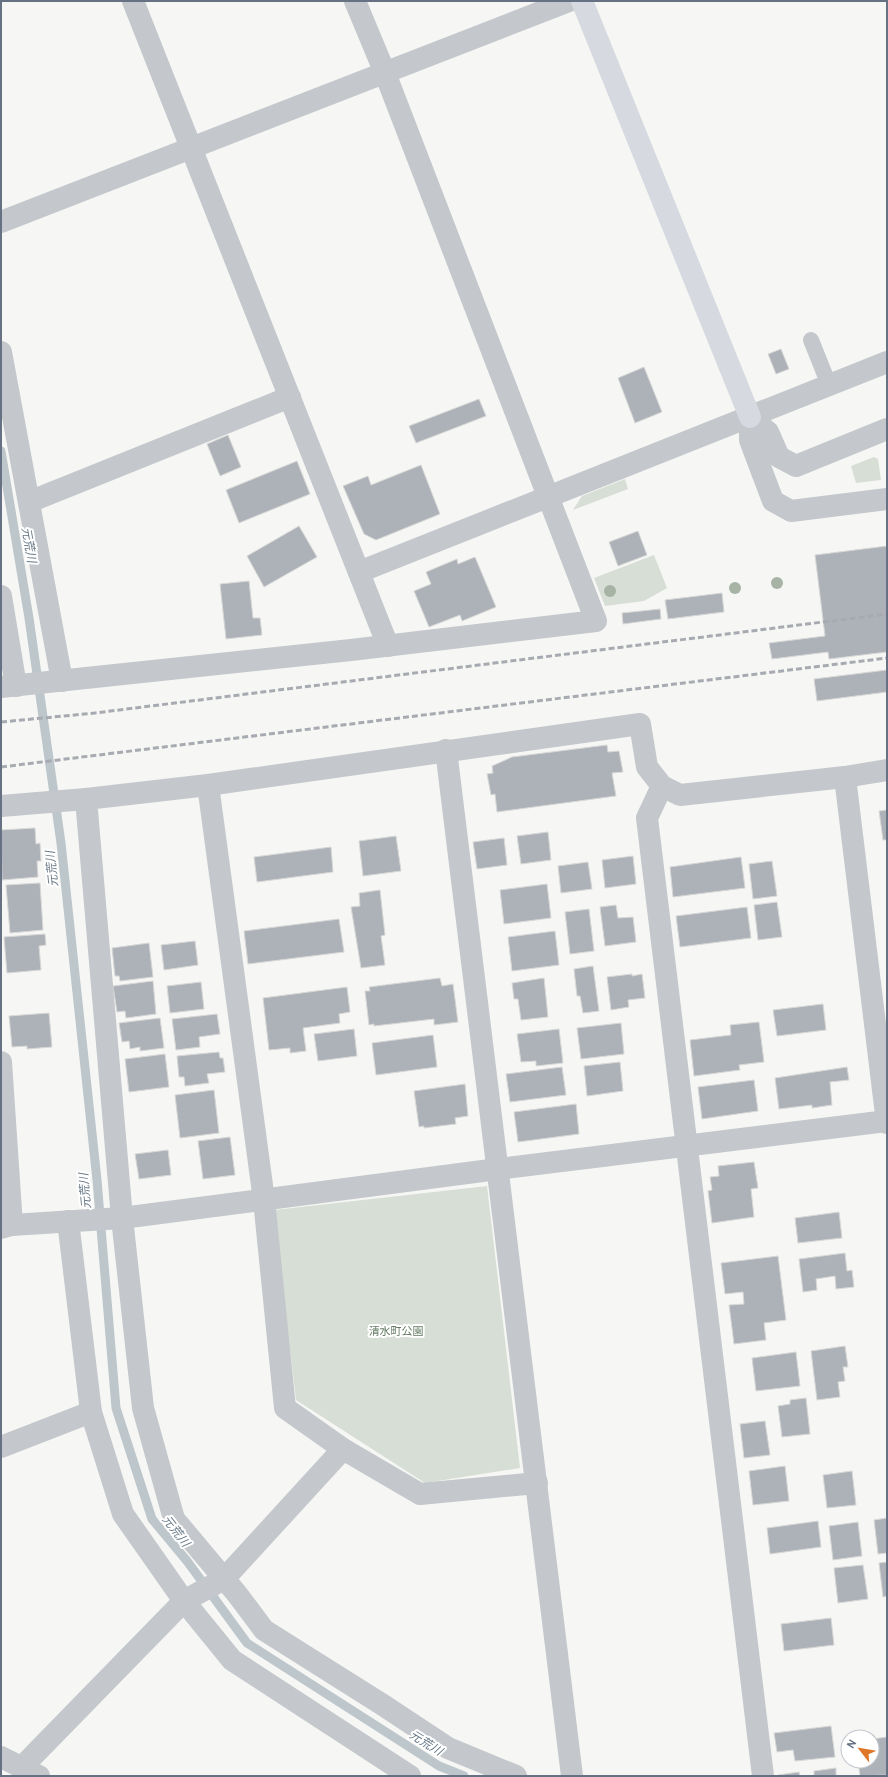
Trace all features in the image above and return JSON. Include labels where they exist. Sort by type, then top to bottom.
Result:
[{"type":"main road","points":[[582,1],[750,417]]},
{"type":"street","points":[[133,1],[388,646]]},
{"type":"street","points":[[1,596],[8,686],[388,646],[596,621],[386,73],[356,1]]},
{"type":"street","points":[[1,222],[192,149],[569,1]]},
{"type":"street","points":[[1,352],[62,681]]},
{"type":"street","points":[[359,572],[887,362]]},
{"type":"street","points":[[29,502],[290,397]]},
{"type":"street","points":[[750,417],[768,432],[779,457],[796,466],[887,429]]},
{"type":"street","points":[[750,417],[750,440],[773,501],[791,511],[887,499]]},
{"type":"street","points":[[1,806],[208,785],[446,750],[640,724],[647,767],[662,786],[680,795],[845,777],[887,770]]},
{"type":"street","points":[[446,750],[538,1483],[572,1776]]},
{"type":"street","points":[[1,1062],[7,1226],[122,1218],[498,1169],[887,1122],[845,777]]},
{"type":"street","points":[[208,785],[264,1200],[285,1408],[343,1449],[420,1494],[538,1483]]},
{"type":"street","points":[[662,786],[647,818],[763,1776]]},
{"type":"street","points":[[86,798],[122,1218],[143,1408],[174,1519],[264,1630],[448,1748],[516,1776]]},
{"type":"street","points":[[68,1221],[90,1412],[123,1514],[184,1601],[232,1660],[410,1776]]},
{"type":"street","points":[[1,1447],[90,1412]]},
{"type":"street","points":[[1,1757],[31,1772],[184,1601],[224,1579],[343,1449]]},
{"type":"lane","points":[[811,340],[829,385]]},
{"type":"green space","points":[[874,457],[878,459],[881,480],[856,483],[851,466]]},
{"type":"green space","points":[[625,479],[628,489],[573,510],[582,496]]},
{"type":"green space","points":[[654,555],[667,588],[644,601],[605,606],[594,578]]},
{"type":"green space","name":"清水町公園","points":[[487,1186],[520,1468],[425,1483],[296,1400],[274,1210]]},
{"type":"building","points":[[781,349],[789,369],[776,374],[768,354]]},
{"type":"building","points":[[644,367],[662,412],[635,423],[618,378]]},
{"type":"building","points":[[479,399],[486,416],[416,443],[409,426]]},
{"type":"building","points":[[228,435],[241,467],[220,476],[207,444]]},
{"type":"building","points":[[297,461],[310,494],[239,523],[226,490]]},
{"type":"building","points":[[421,465],[440,514],[376,540],[364,534],[343,486],[368,476],[371,485]]},
{"type":"building","points":[[299,526],[317,557],[264,587],[247,556]]},
{"type":"building","points":[[638,531],[647,555],[618,566],[609,542]]},
{"type":"building","points":[[887,546],[887,652],[829,659],[828,652],[772,659],[769,643],[825,636],[815,555]]},
{"type":"building","points":[[475,557],[496,607],[462,621],[460,615],[429,627],[414,591],[431,584],[426,572],[457,559],[458,564]]},
{"type":"building","points":[[249,581],[253,618],[260,618],[262,635],[226,639],[220,584]]},
{"type":"building","points":[[722,593],[724,612],[668,619],[665,600]]},
{"type":"building","points":[[660,609],[661,619],[623,624],[622,613]]},
{"type":"building","points":[[887,670],[887,692],[817,701],[814,679]]},
{"type":"building","points":[[607,745],[608,752],[619,751],[623,772],[612,773],[616,796],[497,812],[495,794],[491,795],[487,774],[493,773],[492,766],[512,757]]},
{"type":"building","points":[[887,810],[887,840],[883,840],[879,811]]},
{"type":"building","points":[[35,828],[36,844],[40,843],[41,861],[37,861],[38,877],[2,880],[1,830]]},
{"type":"building","points":[[548,832],[551,860],[521,864],[517,836]]},
{"type":"building","points":[[396,836],[401,871],[363,876],[359,841]]},
{"type":"building","points":[[504,838],[507,865],[477,869],[473,842]]},
{"type":"building","points":[[331,847],[333,872],[257,882],[254,857]]},
{"type":"building","points":[[633,856],[636,884],[605,888],[602,860]]},
{"type":"building","points":[[741,857],[745,888],[673,897],[670,867]]},
{"type":"building","points":[[772,861],[777,896],[753,899],[749,864]]},
{"type":"building","points":[[588,862],[592,889],[561,893],[558,866]]},
{"type":"building","points":[[40,883],[43,930],[10,933],[6,885]]},
{"type":"building","points":[[547,884],[551,918],[504,924],[500,890]]},
{"type":"building","points":[[380,890],[385,935],[381,936],[385,965],[361,968],[351,907],[360,906],[359,893]]},
{"type":"building","points":[[777,902],[782,937],[758,940],[754,905]]},
{"type":"building","points":[[616,905],[618,918],[633,917],[636,942],[605,946],[600,907]]},
{"type":"building","points":[[747,907],[751,938],[680,947],[676,916]]},
{"type":"building","points":[[589,909],[594,951],[570,954],[565,912]]},
{"type":"building","points":[[339,919],[344,952],[248,964],[244,931]]},
{"type":"building","points":[[555,931],[559,965],[512,971],[508,937]]},
{"type":"building","points":[[45,934],[46,945],[39,946],[41,970],[7,973],[4,937]]},
{"type":"building","points":[[195,941],[198,965],[164,970],[161,945]]},
{"type":"building","points":[[149,943],[153,977],[120,981],[119,976],[115,976],[112,948]]},
{"type":"building","points":[[593,966],[599,1011],[583,1013],[580,996],[577,996],[574,969]]},
{"type":"building","points":[[632,974],[632,976],[642,974],[645,998],[628,1000],[629,1007],[611,1010],[607,977]]},
{"type":"building","points":[[440,978],[442,986],[453,984],[458,1022],[434,1025],[434,1019],[374,1026],[374,1024],[369,1025],[365,991],[370,991],[369,987]]},
{"type":"building","points":[[544,978],[548,1017],[521,1020],[518,999],[514,999],[512,983]]},
{"type":"building","points":[[153,981],[156,1014],[126,1018],[125,1011],[117,1012],[113,986]]},
{"type":"building","points":[[201,982],[204,1009],[170,1013],[167,986]]},
{"type":"building","points":[[347,987],[350,1012],[339,1014],[340,1023],[303,1028],[306,1051],[290,1053],[290,1048],[269,1050],[263,998]]},
{"type":"building","points":[[823,1004],[826,1030],[777,1036],[773,1010]]},
{"type":"building","points":[[49,1013],[52,1047],[27,1049],[27,1046],[12,1047],[9,1016]]},
{"type":"building","points":[[217,1014],[220,1034],[199,1037],[200,1047],[176,1050],[172,1019]]},
{"type":"building","points":[[160,1018],[164,1048],[140,1051],[140,1047],[130,1049],[129,1041],[122,1042],[119,1023]]},
{"type":"building","points":[[759,1022],[764,1062],[739,1065],[740,1070],[694,1076],[690,1040],[731,1035],[730,1025]]},
{"type":"building","points":[[621,1023],[624,1054],[581,1059],[577,1028]]},
{"type":"building","points":[[354,1029],[357,1056],[318,1061],[314,1034]]},
{"type":"building","points":[[559,1029],[563,1063],[536,1066],[536,1061],[521,1062],[517,1034]]},
{"type":"building","points":[[433,1035],[437,1067],[376,1075],[372,1043]]},
{"type":"building","points":[[219,1052],[220,1058],[223,1058],[225,1072],[207,1074],[209,1083],[185,1086],[184,1077],[179,1077],[177,1056]]},
{"type":"building","points":[[165,1054],[169,1087],[129,1092],[125,1059]]},
{"type":"building","points":[[620,1062],[623,1091],[587,1096],[584,1066]]},
{"type":"building","points":[[562,1067],[566,1095],[510,1102],[506,1074]]},
{"type":"building","points":[[847,1067],[849,1080],[830,1082],[832,1105],[812,1108],[812,1105],[779,1109],[775,1078]]},
{"type":"building","points":[[754,1080],[758,1111],[702,1119],[698,1087]]},
{"type":"building","points":[[465,1084],[468,1116],[455,1118],[456,1124],[424,1128],[424,1126],[419,1127],[414,1091]]},
{"type":"building","points":[[214,1090],[219,1133],[180,1138],[175,1095]]},
{"type":"building","points":[[576,1104],[579,1134],[518,1142],[514,1112]]},
{"type":"building","points":[[230,1137],[235,1175],[203,1179],[198,1141]]},
{"type":"building","points":[[168,1150],[171,1175],[139,1179],[135,1154]]},
{"type":"building","points":[[754,1162],[758,1188],[751,1189],[754,1217],[712,1223],[708,1191],[712,1190],[710,1177],[719,1176],[718,1166]]},
{"type":"building","points":[[839,1212],[842,1238],[798,1243],[795,1218]]},
{"type":"building","points":[[845,1253],[847,1271],[852,1270],[854,1287],[836,1289],[835,1276],[816,1279],[817,1290],[803,1292],[799,1259]]},
{"type":"building","points":[[778,1256],[786,1320],[764,1323],[766,1340],[734,1344],[729,1305],[744,1304],[743,1292],[725,1294],[721,1263]]},
{"type":"building","points":[[845,1346],[848,1367],[843,1367],[845,1381],[838,1382],[840,1397],[817,1400],[811,1351]]},
{"type":"building","points":[[796,1352],[800,1386],[756,1391],[752,1358]]},
{"type":"building","points":[[806,1398],[810,1434],[782,1437],[778,1406],[790,1404],[790,1400]]},
{"type":"building","points":[[765,1421],[770,1455],[744,1458],[740,1424]]},
{"type":"building","points":[[785,1466],[789,1501],[753,1505],[749,1471]]},
{"type":"building","points":[[852,1471],[856,1505],[827,1508],[823,1475]]},
{"type":"building","points":[[887,1518],[887,1553],[878,1554],[874,1520]]},
{"type":"building","points":[[818,1521],[821,1547],[770,1554],[767,1528]]},
{"type":"building","points":[[858,1522],[862,1556],[833,1560],[829,1526]]},
{"type":"building","points":[[887,1562],[887,1596],[883,1597],[879,1563]]},
{"type":"building","points":[[863,1565],[868,1599],[838,1603],[834,1568]]},
{"type":"building","points":[[831,1618],[834,1645],[784,1651],[781,1624]]},
{"type":"building","points":[[831,1726],[835,1757],[795,1761],[793,1750],[777,1752],[774,1733]]},
{"type":"building","points":[[887,1737],[887,1775],[860,1776],[859,1769],[880,1769],[880,1738]]},
{"type":"building","points":[[836,1768],[836,1776],[814,1776],[814,1771]]},
{"type":"building","points":[[799,1772],[800,1776],[778,1776],[778,1775]]},
{"type":"waterway","name":"元荒川","points":[[1,451],[29,618],[61,843],[97,1180],[116,1408],[152,1519],[187,1561],[247,1643],[439,1766],[464,1776]]},
{"type":"railway","points":[[1,722],[95,713],[887,614]]},
{"type":"railway","points":[[1,767],[887,658]]}]
